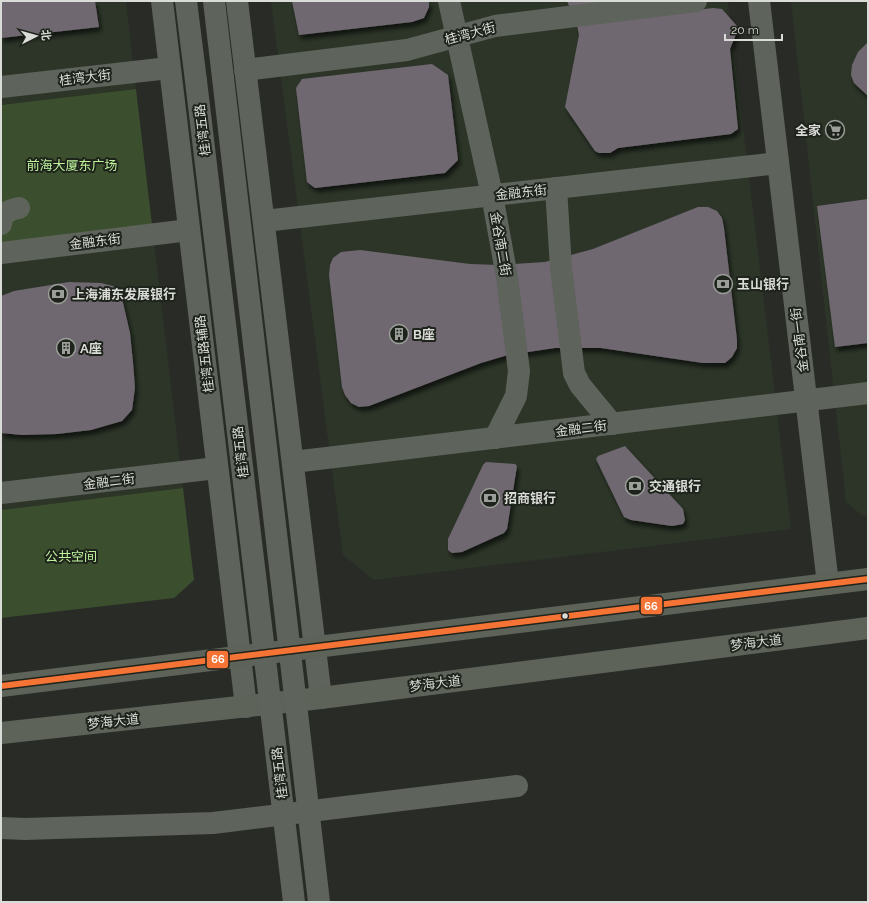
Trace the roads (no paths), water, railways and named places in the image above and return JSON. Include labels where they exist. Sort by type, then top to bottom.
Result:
[{"type":"main road","points":[[1,686],[240,658],[868,579]]},
{"type":"main road","name":"梦海大道","points":[[1,732],[246,707],[868,628]]},
{"type":"street","name":"桂湾五路辅路","points":[[162,1],[246,707]]},
{"type":"street","name":"桂湾五路","points":[[186,1],[294,902]]},
{"type":"street","name":"桂湾五路","points":[[214,1],[319,902]]},
{"type":"street","points":[[237,1],[321,698]]},
{"type":"street","name":"金谷南二街","points":[[449,1],[492,195],[507,277],[519,379],[516,396],[496,438]]},
{"type":"street","name":"桂湾大街","points":[[245,70],[407,50],[495,26],[696,1]]},
{"type":"street","name":"金谷南一街","points":[[759,1],[828,584]]},
{"type":"street","name":"桂湾大街","points":[[1,87],[169,68]]},
{"type":"street","name":"金融东街","points":[[264,221],[778,163]]},
{"type":"street","points":[[556,188],[561,268],[574,373],[580,385],[612,424]]},
{"type":"street","points":[[1,224],[2,217],[5,213],[19,208]]},
{"type":"street","points":[[1,228],[2,253]]},
{"type":"street","name":"金融东街","points":[[2,253],[189,230]]},
{"type":"street","name":"金融二街","points":[[293,462],[868,393]]},
{"type":"street","name":"金融二街","points":[[1,493],[217,468]]},
{"type":"street","points":[[1,828],[25,829],[213,823],[517,786]]},
{"type":"place","name":"全家","points":[[835,130]]},
{"type":"place","name":"玉山银行","points":[[723,284]]},
{"type":"place","name":"上海浦东发展银行","points":[[58,294]]},
{"type":"place","name":"B座","points":[[399,334]]},
{"type":"place","name":"A座","points":[[66,348]]},
{"type":"place","name":"交通银行","points":[[635,486]]},
{"type":"place","name":"招商银行","points":[[490,498]]},
{"type":"park label","name":"前海大厦东广场","points":[[72,165]]},
{"type":"park label","name":"公共空间","points":[[71,556]]}]
